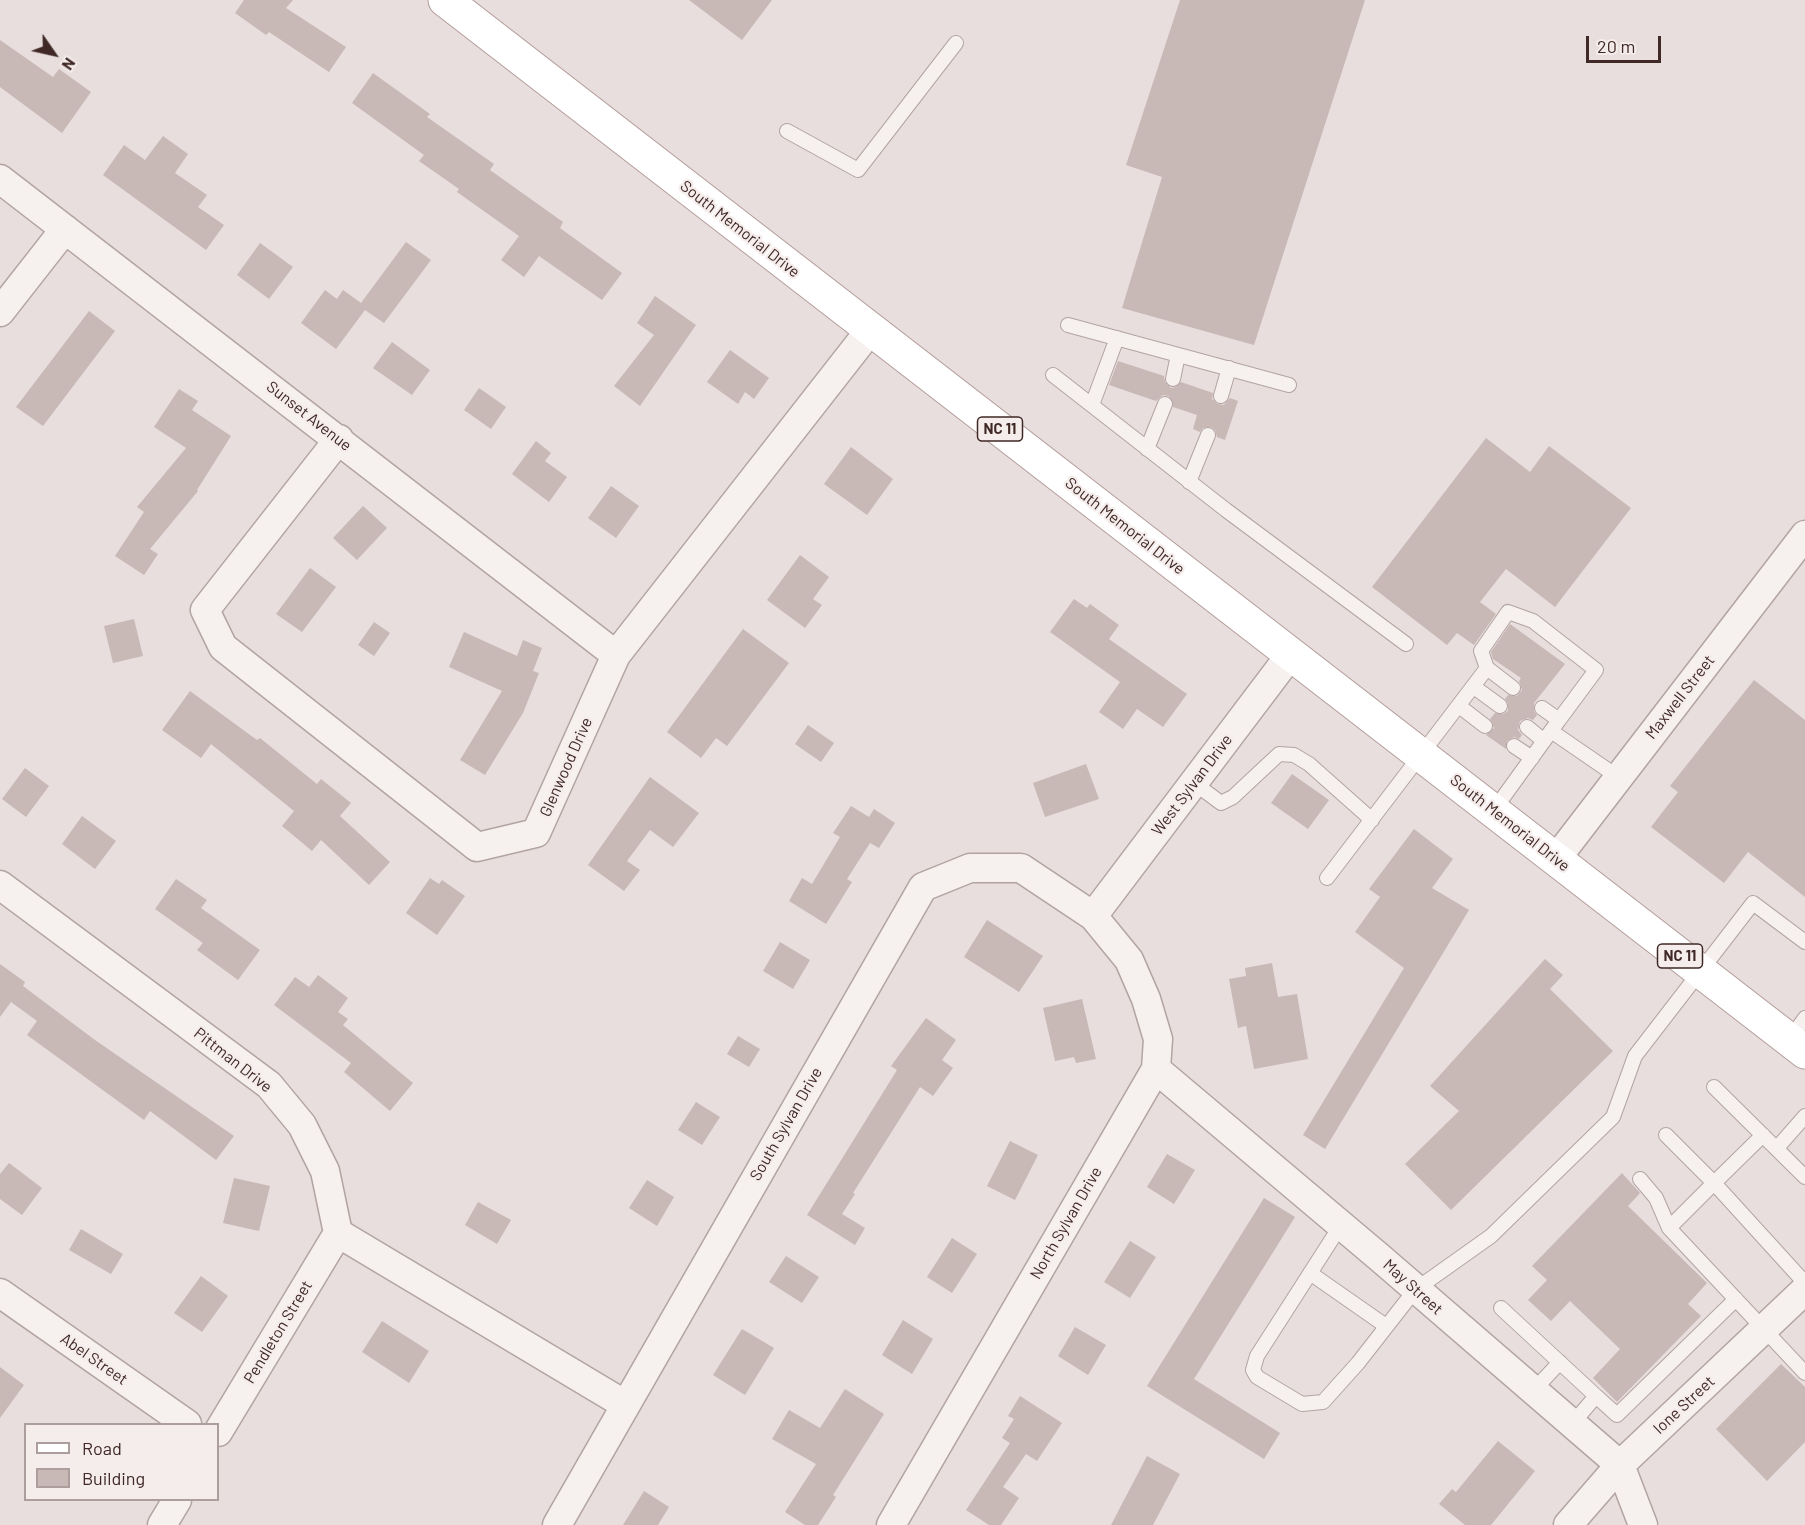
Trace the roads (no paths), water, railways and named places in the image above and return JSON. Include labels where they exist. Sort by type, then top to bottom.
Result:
[{"type":"main road","name":"South Memorial Drive","points":[[445,0],[1699,971],[1800,1037]]},
{"type":"street","name":"Sunset Avenue","points":[[0,179],[616,655]]},
{"type":"street","points":[[0,312],[65,229]]},
{"type":"street","name":"Glenwood Drive","points":[[339,439],[205,610],[223,647],[477,848],[536,833],[616,655],[871,329]]},
{"type":"street","name":"Maxwell Street","points":[[1556,859],[1805,535]]},
{"type":"street","name":"West Sylvan Drive","points":[[1093,916],[1291,654]]},
{"type":"street","name":"South Sylvan Drive","points":[[557,1525],[624,1404],[923,887],[970,868],[1021,868],[1093,916]]},
{"type":"street","name":"Pittman Drive","points":[[0,885],[269,1085],[302,1125],[325,1171],[338,1233]]},
{"type":"street","name":"North Sylvan Drive","points":[[891,1525],[1155,1070],[1158,1039],[1146,999],[1129,960],[1093,916]]},
{"type":"street","name":"May Street","points":[[1155,1070],[1341,1225],[1620,1465],[1643,1525]]},
{"type":"street","points":[[338,1233],[624,1404]]},
{"type":"street","name":"Pendleton Street","points":[[219,1430],[338,1233]]},
{"type":"street","name":"Abel Street","points":[[0,1293],[184,1423]]},
{"type":"street","name":"Ione Street","points":[[1568,1525],[1620,1465],[1803,1294]]},
{"type":"street","points":[[162,1525],[176,1501]]},
{"type":"lane","points":[[787,130],[858,170],[956,43]]},
{"type":"lane","points":[[1068,325],[1289,385]]},
{"type":"lane","points":[[1092,405],[1117,338]]},
{"type":"lane","points":[[1173,379],[1178,355]]},
{"type":"lane","points":[[1221,396],[1229,368]]},
{"type":"lane","points":[[1053,375],[1189,482],[1406,644]]},
{"type":"lane","points":[[1147,449],[1165,404]]},
{"type":"lane","points":[[1189,482],[1208,435]]},
{"type":"lane","points":[[1494,811],[1596,670],[1533,621],[1508,612],[1481,651],[1487,668],[1513,688]]},
{"type":"lane","points":[[1326,878],[1423,756],[1487,668]]},
{"type":"lane","points":[[1473,687],[1500,706]]},
{"type":"lane","points":[[1459,706],[1485,726]]},
{"type":"lane","points":[[1542,708],[1552,731]]},
{"type":"lane","points":[[1527,727],[1552,731],[1618,777]]},
{"type":"lane","points":[[1514,746],[1532,758]]},
{"type":"lane","points":[[1194,783],[1221,803],[1233,797],[1279,754],[1294,755],[1309,764],[1372,820]]},
{"type":"lane","points":[[1341,1225],[1257,1356],[1253,1370],[1257,1377],[1302,1404],[1323,1402],[1414,1290],[1491,1236],[1613,1117],[1635,1056],[1753,903],[1805,942]]},
{"type":"lane","points":[[1714,1087],[1805,1177]]},
{"type":"lane","points":[[1776,1148],[1805,1116]]},
{"type":"lane","points":[[1666,1135],[1714,1183],[1803,1294]]},
{"type":"lane","points":[[1669,1228],[1763,1135]]},
{"type":"lane","points":[[1640,1179],[1656,1198],[1669,1228],[1805,1373]]},
{"type":"lane","points":[[1310,1274],[1386,1326]]},
{"type":"lane","points":[[1501,1308],[1617,1415],[1736,1299]]},
{"type":"lane","points":[[1533,1391],[1560,1362]]},
{"type":"lane","points":[[1572,1424],[1596,1396]]}]
